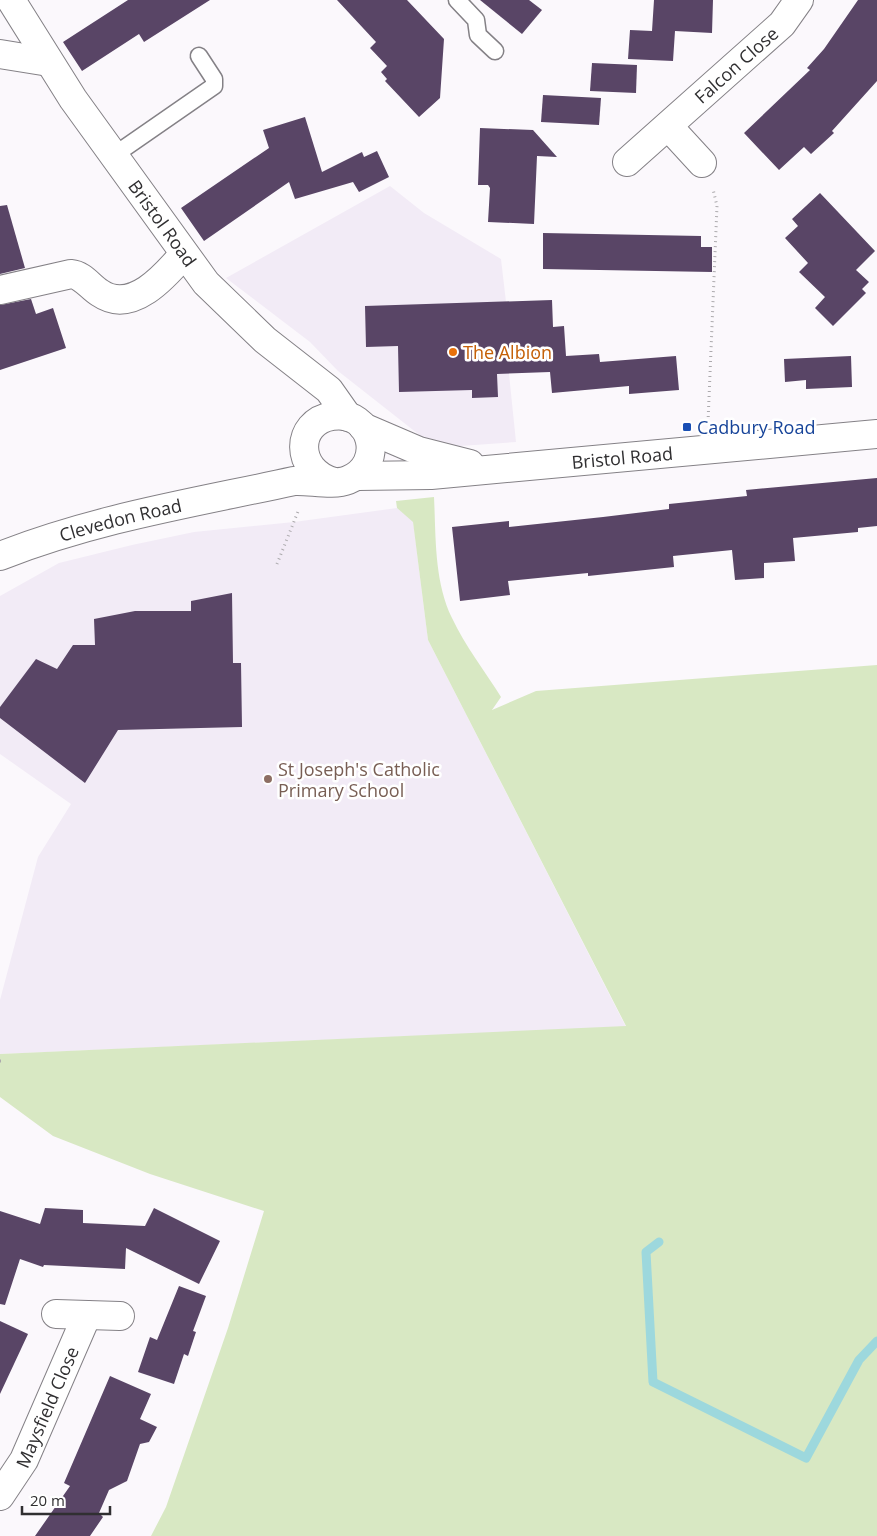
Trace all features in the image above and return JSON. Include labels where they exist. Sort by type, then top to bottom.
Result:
[{"type":"main road","name":"Bristol Road","points":[[11,0],[49,62],[113,156],[206,283],[265,340],[329,390],[355,422]]},
{"type":"main road","name":"Falcon Close","points":[[627,162],[782,24],[799,0]]},
{"type":"main road","points":[[0,54],[49,62]]},
{"type":"main road","points":[[668,126],[702,163]]},
{"type":"main road","points":[[0,290],[71,274],[78,276],[103,296],[115,298],[133,296],[158,283],[184,254]]},
{"type":"main road","points":[[355,422],[371,446],[370,458],[346,479],[323,479],[314,473],[305,456],[304,445],[308,434],[323,418],[334,416],[355,422],[419,451],[487,468]]},
{"type":"main road","name":"Bristol Road","points":[[346,479],[431,475],[487,468],[877,434]]},
{"type":"main road","points":[[245,492],[281,466],[304,445]]},
{"type":"main road","name":"Clevedon Road","points":[[0,556],[41,540],[116,518],[294,482],[346,479]]},
{"type":"main road","points":[[56,1314],[120,1316]]},
{"type":"main road","name":"Maysfield Close","points":[[0,1496],[24,1460],[87,1315]]},
{"type":"lane","points":[[457,0],[476,20],[478,35],[495,51]]},
{"type":"lane","points":[[113,156],[214,86],[214,79],[199,56]]},
{"type":"path","points":[[702,163],[713,189],[717,206],[707,449]]},
{"type":"path","points":[[278,564],[294,522]]},
{"type":"shaded area","points":[[390,186],[424,213],[501,259],[516,442],[446,447],[422,437],[338,371],[310,342],[226,278]]},
{"type":"shaded area","name":"St Joseph's Catholic Primary School","points":[[397,508],[413,521],[428,640],[626,1027],[0,1054],[0,1000],[38,857],[71,804],[0,754],[0,596],[59,563],[132,545],[194,532],[294,522]]},
{"type":"green space","points":[[434,497],[437,559],[446,604],[457,628],[501,697],[492,710],[536,691],[877,665],[877,1536],[151,1536],[166,1507],[228,1328],[264,1211],[150,1174],[53,1136],[0,1097],[0,1054],[626,1026],[428,640],[413,522],[397,508],[396,501]]},
{"type":"building","points":[[128,0],[210,0],[144,42],[139,34],[82,71],[63,42]]},
{"type":"building","points":[[337,0],[407,0],[444,39],[440,98],[419,117],[385,81],[387,79],[381,72],[387,66],[370,48],[376,42]]},
{"type":"building","points":[[480,0],[529,0],[542,10],[522,34]]},
{"type":"building","points":[[654,0],[713,0],[712,33],[675,31],[673,61],[628,59],[630,30],[652,31]]},
{"type":"building","points":[[858,0],[877,0],[877,81],[832,131],[834,133],[811,154],[804,147],[779,170],[744,133],[810,70],[807,68],[824,49]]},
{"type":"building","points":[[592,63],[637,65],[636,93],[590,91]]},
{"type":"building","points":[[543,95],[601,98],[599,125],[541,122]]},
{"type":"building","points":[[305,117],[322,172],[362,152],[364,157],[377,151],[389,177],[359,192],[353,182],[295,199],[289,182],[204,241],[181,208],[269,148],[263,130]]},
{"type":"building","points":[[480,128],[533,130],[557,157],[537,156],[534,224],[488,222],[490,188],[488,185],[478,185]]},
{"type":"building","points":[[820,193],[875,251],[856,270],[869,282],[862,289],[866,293],[833,326],[815,308],[825,297],[799,272],[808,263],[785,238],[798,226],[792,219]]},
{"type":"building","points":[[7,205],[25,268],[0,274],[0,206]]},
{"type":"building","points":[[543,233],[701,236],[701,247],[712,247],[712,272],[543,269]]},
{"type":"building","points":[[31,299],[36,314],[53,308],[66,348],[0,370],[0,305]]},
{"type":"building","points":[[552,300],[553,327],[564,326],[566,356],[599,354],[600,362],[676,356],[679,390],[629,394],[629,386],[552,393],[550,372],[497,374],[498,397],[472,398],[472,390],[399,392],[398,346],[366,347],[365,306]]},
{"type":"building","points":[[851,356],[852,387],[806,389],[806,380],[785,382],[784,359]]},
{"type":"building","points":[[877,478],[877,526],[858,528],[858,532],[793,538],[795,561],[764,563],[764,578],[735,580],[732,550],[673,556],[674,567],[588,576],[588,573],[508,581],[510,595],[460,601],[452,527],[509,521],[509,527],[603,517],[669,509],[669,504],[747,496],[746,490]]},
{"type":"building","points":[[232,593],[233,663],[241,663],[242,727],[118,730],[85,783],[0,718],[0,707],[36,659],[57,669],[73,645],[95,645],[94,619],[135,611],[191,611],[191,601]]},
{"type":"building","points":[[45,1208],[83,1210],[83,1223],[145,1226],[154,1208],[220,1241],[199,1284],[126,1248],[125,1269],[44,1265],[43,1267],[20,1259],[5,1305],[0,1304],[0,1211],[40,1224]]},
{"type":"building","points":[[179,1286],[206,1296],[193,1331],[196,1332],[188,1356],[184,1354],[174,1384],[138,1372],[150,1337],[157,1340]]},
{"type":"building","points":[[0,1321],[28,1334],[0,1394]]},
{"type":"building","points":[[110,1376],[151,1394],[140,1419],[157,1427],[149,1442],[140,1444],[127,1481],[109,1490],[99,1513],[103,1517],[90,1536],[35,1536],[70,1486],[64,1483]]},
{"type":"waterway","points":[[659,1242],[646,1252],[653,1382],[806,1458],[859,1360],[877,1341]]},
{"type":"place","name":"The Albion","points":[[453,352]]},
{"type":"place","name":"Cadbury Road","points":[[687,427]]},
{"type":"place","name":"St Joseph's Catholic Primary School","points":[[268,779]]}]
